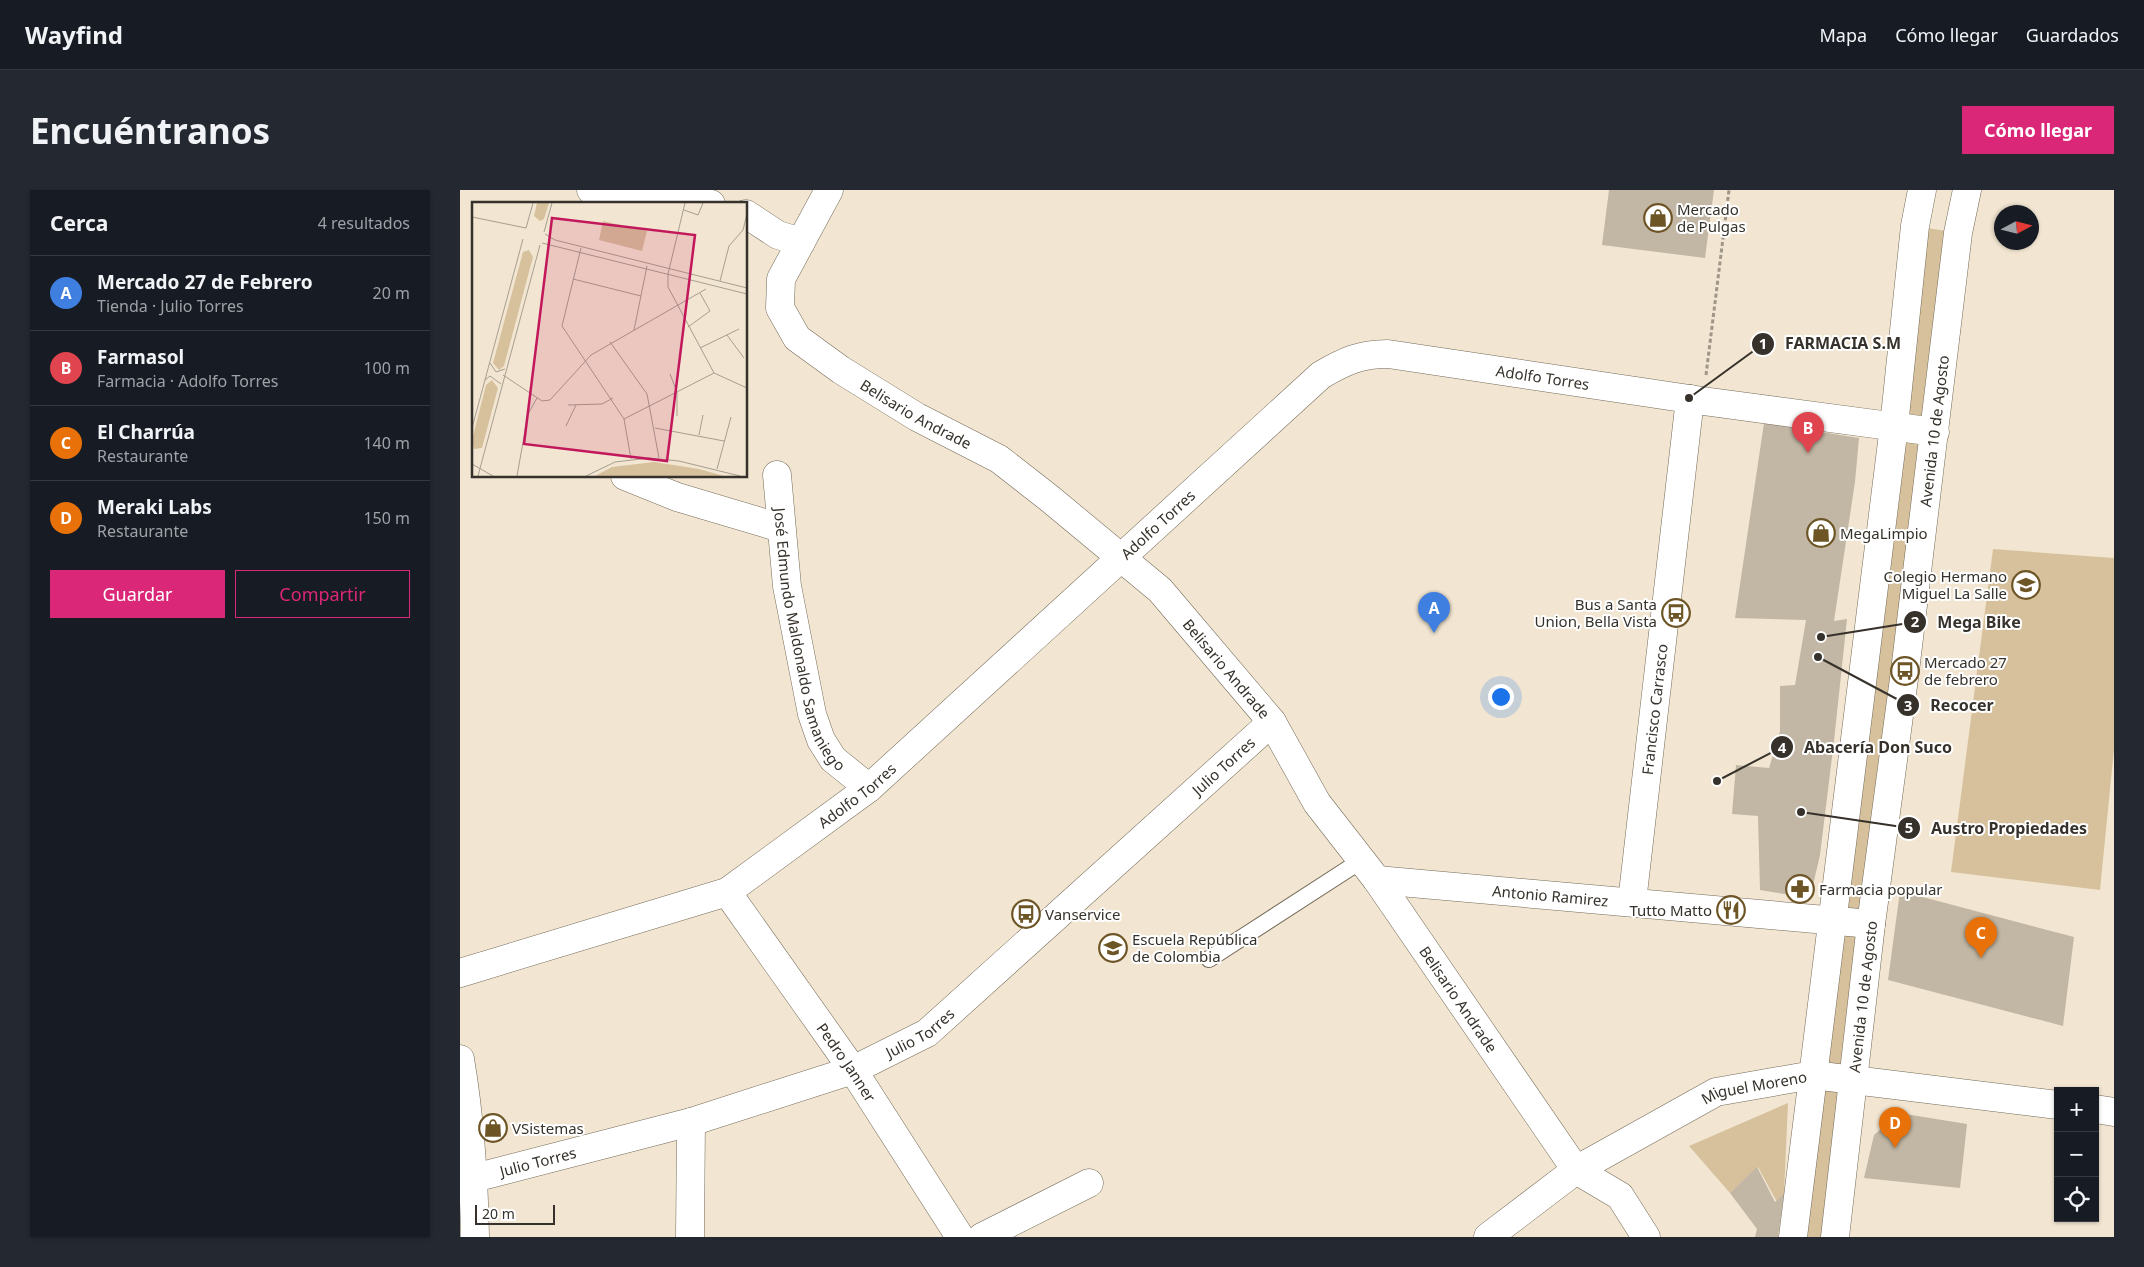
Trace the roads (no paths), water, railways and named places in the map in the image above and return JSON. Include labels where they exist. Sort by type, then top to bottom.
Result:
[{"type":"street","points":[[591,190],[675,194],[704,202]]},
{"type":"street","name":"Belisario Andrade","points":[[829,190],[781,279],[780,308],[797,338],[841,370],[917,417],[998,459],[1160,590],[1272,722],[1317,803],[1369,870],[1576,1170],[1620,1196],[1646,1237]]},
{"type":"street","points":[[1793,1237],[1894,426],[1915,226],[1922,190]]},
{"type":"street","name":"Avenida 10 de Agosto","points":[[1835,1237],[1871,924],[1935,432],[1958,233],[1967,190]]},
{"type":"street","points":[[748,215],[778,235],[801,242]]},
{"type":"street","name":"Adolfo Torres","points":[[460,973],[727,892],[869,788],[1321,375],[1344,361],[1366,354],[1388,354],[1696,400],[1935,432]]},
{"type":"street","name":"Francisco Carrasco","points":[[1632,902],[1696,400]]},
{"type":"street","name":"José Edmundo Maldonaldo Samaniego","points":[[777,475],[787,586],[812,714],[821,740],[833,759],[869,788]]},
{"type":"street","points":[[630,478],[677,497],[781,528]]},
{"type":"street","name":"Julio Torres","points":[[474,1178],[691,1122],[853,1070],[927,1033],[1272,722]]},
{"type":"street","name":"Antonio Ramirez","points":[[1369,870],[1632,902],[1871,924]]},
{"type":"street","name":"Pedro Janner","points":[[727,892],[853,1070],[960,1237]]},
{"type":"street","points":[[460,1059],[467,1101],[474,1178],[475,1237]]},
{"type":"street","name":"Miguel Moreno","points":[[1488,1237],[1576,1170],[1716,1092],[1813,1075],[2054,1105]]},
{"type":"street","points":[[2099,1110],[2114,1112]]},
{"type":"street","points":[[690,1237],[691,1122]]},
{"type":"street","points":[[982,1237],[1089,1182]]},
{"type":"lane","points":[[1208,959],[1369,870]]},
{"type":"place","name":"Mercado de Pulgas","points":[[1658,218]]},
{"type":"place","name":"FARMACIA S.M","points":[[1689,398]]},
{"type":"place","name":"Farmasol","points":[[1808,453]]},
{"type":"place","name":"MegaLimpio","points":[[1821,533]]},
{"type":"place","name":"Colegio Hermano Miguel La Salle","points":[[2026,585]]},
{"type":"place","name":"Bus a Santa Union, Bella Vista","points":[[1676,613]]},
{"type":"place","name":"Mercado 27 de Febrero","points":[[1434,633]]},
{"type":"place","name":"Mega Bike","points":[[1821,637]]},
{"type":"place","name":"Recocer","points":[[1818,657]]},
{"type":"place","name":"Mercado 27 de febrero","points":[[1905,671]]},
{"type":"place","name":"Abacería Don Suco","points":[[1717,781]]},
{"type":"place","name":"Austro Propiedades","points":[[1801,812]]},
{"type":"place","name":"Farmacia popular","points":[[1800,889]]},
{"type":"place","name":"Tutto Matto","points":[[1731,910]]},
{"type":"place","name":"Vanservice","points":[[1026,914]]},
{"type":"place","name":"Escuela República de Colombia","points":[[1113,948]]},
{"type":"place","name":"El Charrúa","points":[[1981,958]]},
{"type":"place","name":"VSistemas","points":[[493,1128]]},
{"type":"place","name":"Meraki Labs","points":[[1895,1148]]}]
